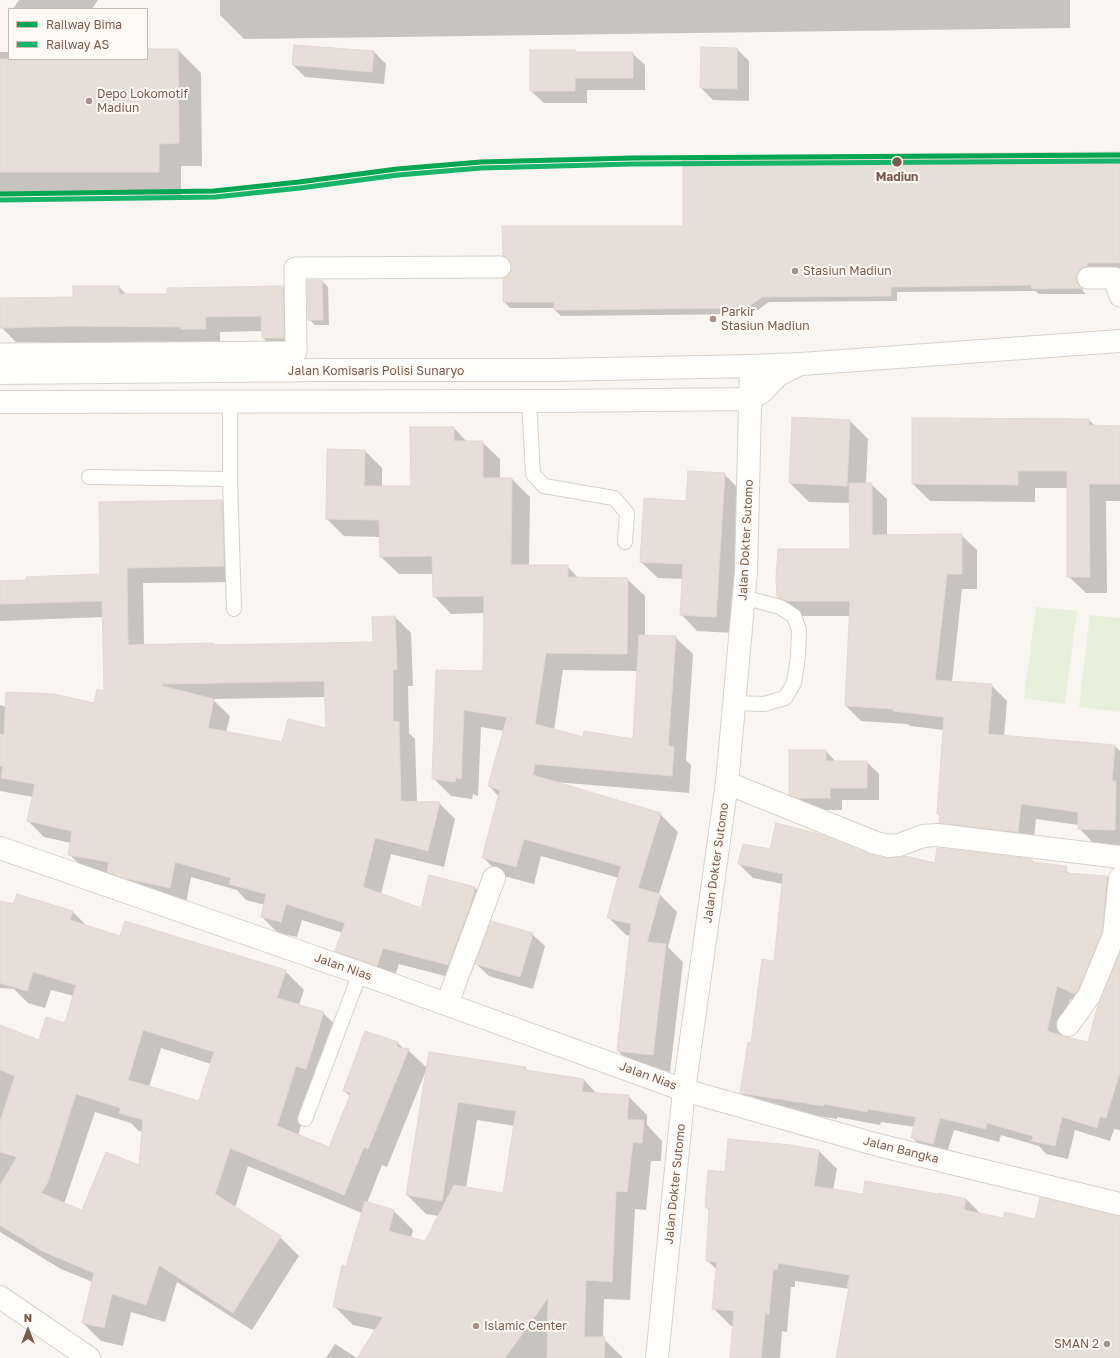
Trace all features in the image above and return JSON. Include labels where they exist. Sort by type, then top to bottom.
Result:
[{"type":"main road","name":"Jalan Komisaris Polisi Sunaryo","points":[[0,373],[327,370],[553,370],[751,366],[801,364],[1120,341]]},
{"type":"main road","points":[[0,402],[555,401],[751,399],[763,391],[778,375],[789,368],[801,364]]},
{"type":"main road","name":"Jalan Dokter Sutomo","points":[[657,1358],[684,1090],[727,783],[746,572],[751,366]]},
{"type":"main road","points":[[553,370],[555,401]]},
{"type":"main road","points":[[100,373],[100,402]]},
{"type":"main road","points":[[727,783],[889,846],[899,845],[923,836],[937,835],[1120,857]]},
{"type":"main road","name":"Jalan Nias","points":[[0,848],[360,973],[684,1090]]},
{"type":"main road","points":[[447,1004],[494,878]]},
{"type":"main road","points":[[1068,1025],[1089,996],[1114,935],[1120,878]]},
{"type":"main road","name":"Jalan Bangka","points":[[684,1090],[878,1144],[1120,1204]]},
{"type":"main road","points":[[0,1297],[89,1358]]},
{"type":"street","points":[[0,354],[296,352],[295,268],[500,267]]},
{"type":"street","points":[[1088,278],[1114,278],[1120,296]]},
{"type":"lane","points":[[230,401],[230,479],[234,609]]},
{"type":"lane","points":[[530,401],[533,474],[544,486],[614,498],[628,513],[625,542]]},
{"type":"lane","points":[[89,477],[230,479]]},
{"type":"lane","points":[[734,703],[764,704],[784,698],[794,682],[798,656],[799,630],[794,616],[780,607],[743,597]]},
{"type":"lane","points":[[305,1119],[360,973]]},
{"type":"green space","points":[[1036,607],[1077,611],[1065,704],[1024,698]]},
{"type":"green space","points":[[1090,615],[1120,618],[1120,712],[1079,707]]},
{"type":"building","points":[[294,45],[374,51],[372,72],[292,65]]},
{"type":"building","points":[[701,47],[737,48],[737,89],[700,88]]},
{"type":"building","name":"Depo Lokomotif Madiun","points":[[148,49],[178,49],[179,143],[159,144],[159,172],[0,172],[0,59],[148,60]]},
{"type":"building","points":[[530,50],[633,52],[633,78],[575,78],[575,91],[530,91]]},
{"type":"building","points":[[1120,152],[1120,263],[1087,263],[1087,266],[1082,267],[1078,272],[1076,278],[1077,284],[1082,288],[1032,289],[1031,285],[891,287],[891,296],[762,297],[746,308],[554,310],[554,302],[503,302],[503,278],[510,273],[512,267],[510,261],[503,256],[502,226],[683,226],[683,156]]},
{"type":"building","points":[[307,280],[322,280],[323,320],[308,320]]},
{"type":"building","points":[[73,286],[119,286],[119,294],[167,294],[167,288],[283,286],[284,338],[262,338],[261,316],[205,317],[206,329],[181,329],[181,327],[73,326],[0,328],[0,298],[73,297]]},
{"type":"building","points":[[792,417],[850,420],[847,486],[789,483]]},
{"type":"building","points":[[912,418],[1089,419],[1089,425],[1120,426],[1120,484],[1089,484],[1090,577],[1067,577],[1067,471],[1018,471],[1018,485],[912,484]]},
{"type":"building","points":[[410,427],[454,427],[454,441],[483,441],[483,478],[512,478],[511,565],[568,565],[568,577],[628,578],[627,654],[546,653],[535,724],[583,737],[584,731],[633,739],[639,635],[676,636],[668,746],[674,747],[672,776],[535,764],[533,775],[661,813],[638,888],[660,894],[647,942],[666,944],[653,1055],[617,1051],[631,924],[607,918],[621,866],[524,839],[516,867],[482,858],[500,790],[488,786],[507,717],[464,710],[461,779],[456,778],[455,782],[432,779],[436,670],[483,671],[484,596],[433,597],[432,556],[380,557],[379,520],[326,519],[327,449],[365,450],[364,486],[411,486]]},
{"type":"building","points":[[688,471],[725,473],[716,617],[680,615],[683,564],[640,562],[644,498],[686,501]]},
{"type":"building","points":[[849,483],[872,483],[872,535],[962,534],[962,574],[947,574],[935,680],[992,684],[988,734],[1115,745],[1112,781],[1116,781],[1115,830],[1078,829],[1078,812],[1021,804],[1018,832],[939,823],[940,814],[937,814],[944,717],[893,711],[894,709],[845,706],[850,601],[787,601],[777,597],[776,578],[778,549],[850,549]]},
{"type":"building","points":[[222,500],[224,566],[127,568],[128,645],[373,642],[372,617],[395,616],[397,670],[393,670],[393,721],[399,722],[401,801],[440,802],[428,851],[375,838],[363,887],[421,908],[429,875],[475,887],[470,906],[448,965],[383,948],[377,966],[335,951],[345,923],[286,904],[281,922],[261,917],[266,894],[229,884],[231,878],[175,862],[170,888],[124,878],[107,872],[109,862],[68,855],[72,831],[27,821],[35,784],[1,778],[3,766],[0,766],[0,734],[4,735],[6,692],[54,694],[94,703],[97,689],[104,691],[102,601],[0,604],[0,581],[27,580],[26,577],[100,574],[99,502]],"holes":[[[324,681],[326,728],[288,719],[282,742],[208,728],[214,699],[162,686],[162,684]]]},
{"type":"building","points":[[789,750],[826,750],[826,761],[867,761],[867,788],[830,788],[830,798],[799,798],[789,795]]},
{"type":"building","points":[[776,823],[819,834],[871,855],[886,858],[906,856],[935,863],[937,848],[1032,859],[1031,862],[1067,866],[1066,873],[1107,876],[1102,932],[1075,994],[1057,986],[1047,1031],[1088,1042],[1098,1005],[1120,953],[1120,1072],[1106,1118],[1100,1116],[1097,1128],[1062,1117],[1055,1146],[1032,1141],[1033,1136],[987,1123],[986,1129],[940,1118],[933,1144],[911,1138],[916,1117],[868,1109],[867,1112],[824,1104],[824,1106],[740,1093],[748,1042],[751,1043],[762,959],[774,961],[783,874],[738,864],[743,844],[770,849]]},
{"type":"building","points":[[17,894],[73,911],[70,920],[120,936],[125,921],[286,970],[277,998],[324,1012],[306,1069],[296,1066],[277,1126],[329,1147],[351,1093],[343,1091],[365,1031],[398,1042],[397,1047],[409,1049],[368,1149],[364,1147],[344,1195],[230,1148],[215,1194],[281,1236],[233,1313],[159,1265],[146,1305],[112,1294],[104,1328],[82,1323],[94,1273],[42,1251],[0,1225],[0,1185],[17,1157],[0,1152],[0,1122],[15,1076],[0,1070],[0,1025],[39,1040],[46,1017],[65,1023],[76,985],[33,972],[27,991],[0,983],[0,901],[13,904]],"holes":[[[143,1030],[214,1052],[199,1101],[128,1080]],[[76,1094],[121,1108],[119,1113],[143,1120],[139,1165],[106,1152],[82,1210],[41,1193],[48,1182]]]},
{"type":"building","points":[[491,921],[533,933],[520,977],[475,964]]},
{"type":"building","points":[[429,1052],[526,1067],[525,1070],[584,1079],[582,1092],[629,1095],[627,1120],[644,1120],[642,1143],[633,1142],[627,1192],[616,1191],[612,1282],[586,1280],[584,1337],[605,1337],[604,1358],[547,1358],[548,1298],[505,1358],[357,1358],[383,1317],[333,1307],[342,1265],[346,1266],[365,1201],[394,1210],[389,1231],[425,1241],[454,1185],[503,1193],[516,1111],[458,1102],[442,1201],[406,1195]]},
{"type":"building","points":[[728,1139],[790,1145],[819,1150],[814,1186],[863,1194],[865,1181],[939,1193],[966,1199],[964,1210],[1003,1218],[1005,1212],[1035,1219],[1040,1197],[1120,1217],[1120,1358],[836,1358],[850,1275],[778,1263],[777,1270],[773,1269],[769,1314],[765,1314],[761,1358],[730,1358],[734,1311],[712,1309],[717,1262],[706,1261],[709,1208],[705,1207],[708,1170],[725,1172]]},
{"type":"rail line","name":"Bima","points":[[0,194],[214,191],[299,182],[397,169],[481,162],[633,158],[1120,155]]},
{"type":"rail line","name":"AS","points":[[0,200],[215,197],[300,188],[398,175],[481,168],[633,164],[1120,161]]},
{"type":"place","name":"Depo Lokomotif Madiun","points":[[89,101]]},
{"type":"place","name":"Madiun","points":[[897,162]]},
{"type":"place","name":"Stasiun Madiun","points":[[795,271]]},
{"type":"place","name":"Parkir Stasiun Madiun","points":[[713,319]]},
{"type":"place","name":"Islamic Center","points":[[476,1326]]},
{"type":"place","name":"SMAN 2","points":[[1107,1344]]}]
